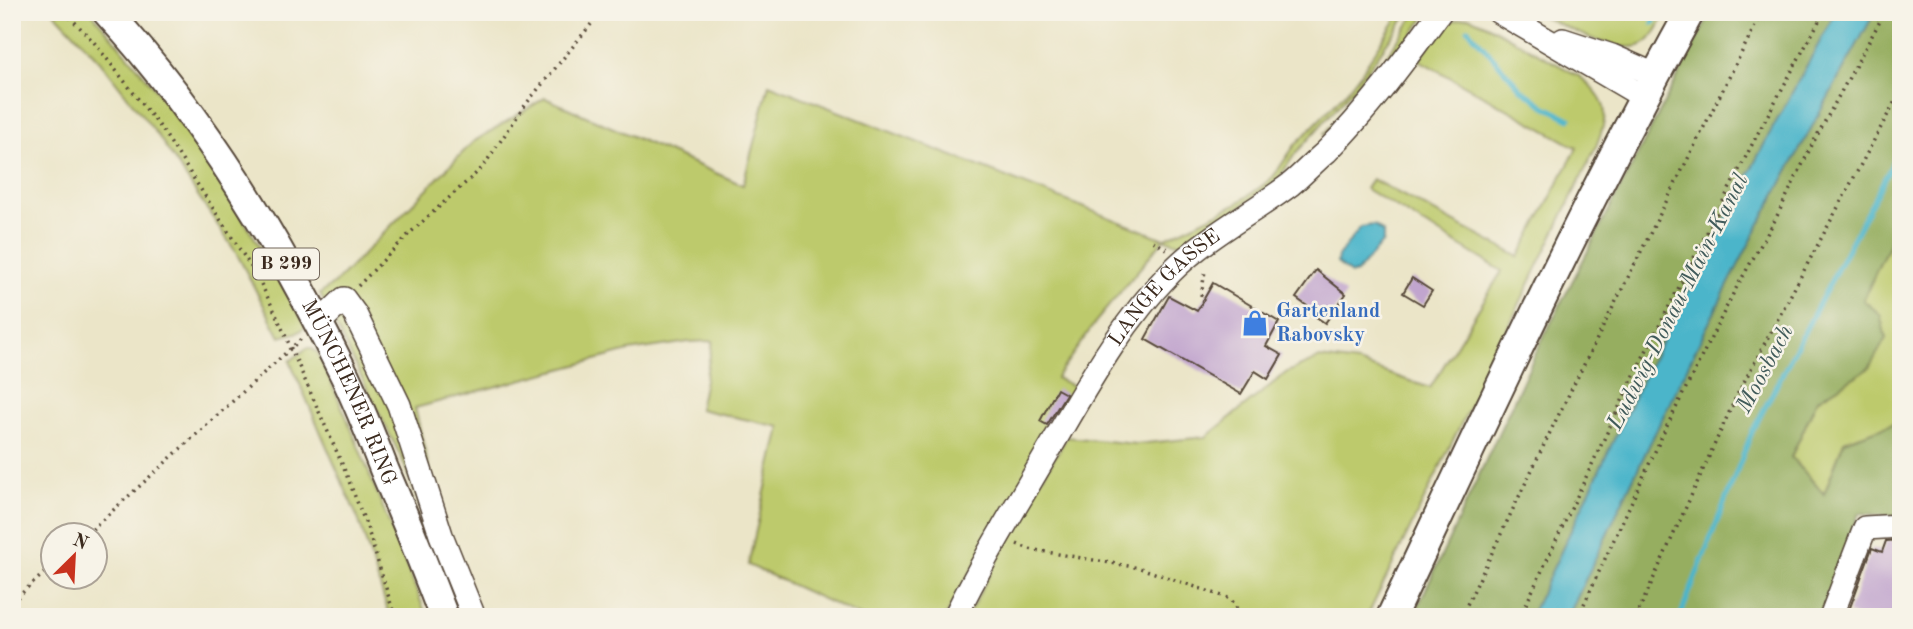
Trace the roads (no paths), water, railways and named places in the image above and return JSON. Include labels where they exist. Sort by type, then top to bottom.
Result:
[{"type":"main road","name":"MÜNCHENER RING","points":[[107,12],[158,71],[264,223],[346,378],[444,617]]},
{"type":"main road","points":[[1391,617],[1523,337],[1649,86],[1690,12]]},
{"type":"street","name":"LANGE GASSE","points":[[955,617],[999,536],[1112,345],[1139,307],[1169,274],[1203,243],[1291,183],[1333,145],[1376,97],[1440,12]]},
{"type":"street","points":[[1499,12],[1532,32],[1592,49],[1649,86]]},
{"type":"street","points":[[318,324],[344,299],[355,314],[399,405],[441,535],[474,617]]},
{"type":"street","points":[[1831,617],[1865,528],[1901,526]]},
{"type":"water","points":[[1836,12],[1875,12],[1730,282],[1568,617],[1530,617],[1644,376]]},
{"type":"water","points":[[1374,225],[1383,232],[1383,242],[1356,273],[1351,274],[1337,263],[1338,256],[1361,227]]},
{"type":"waterway","points":[[1653,23],[1659,12]]},
{"type":"waterway","points":[[1468,29],[1521,89],[1546,107],[1570,119]]},
{"type":"waterway","name":"Moosbach","points":[[1680,617],[1752,432],[1901,147]]},
{"type":"place","name":"Gartenland Rabovsky","points":[[1255,323]]},
{"type":"water label","name":"Ludwig-Donau-Main-Kanal","points":[[1678,302]]}]
